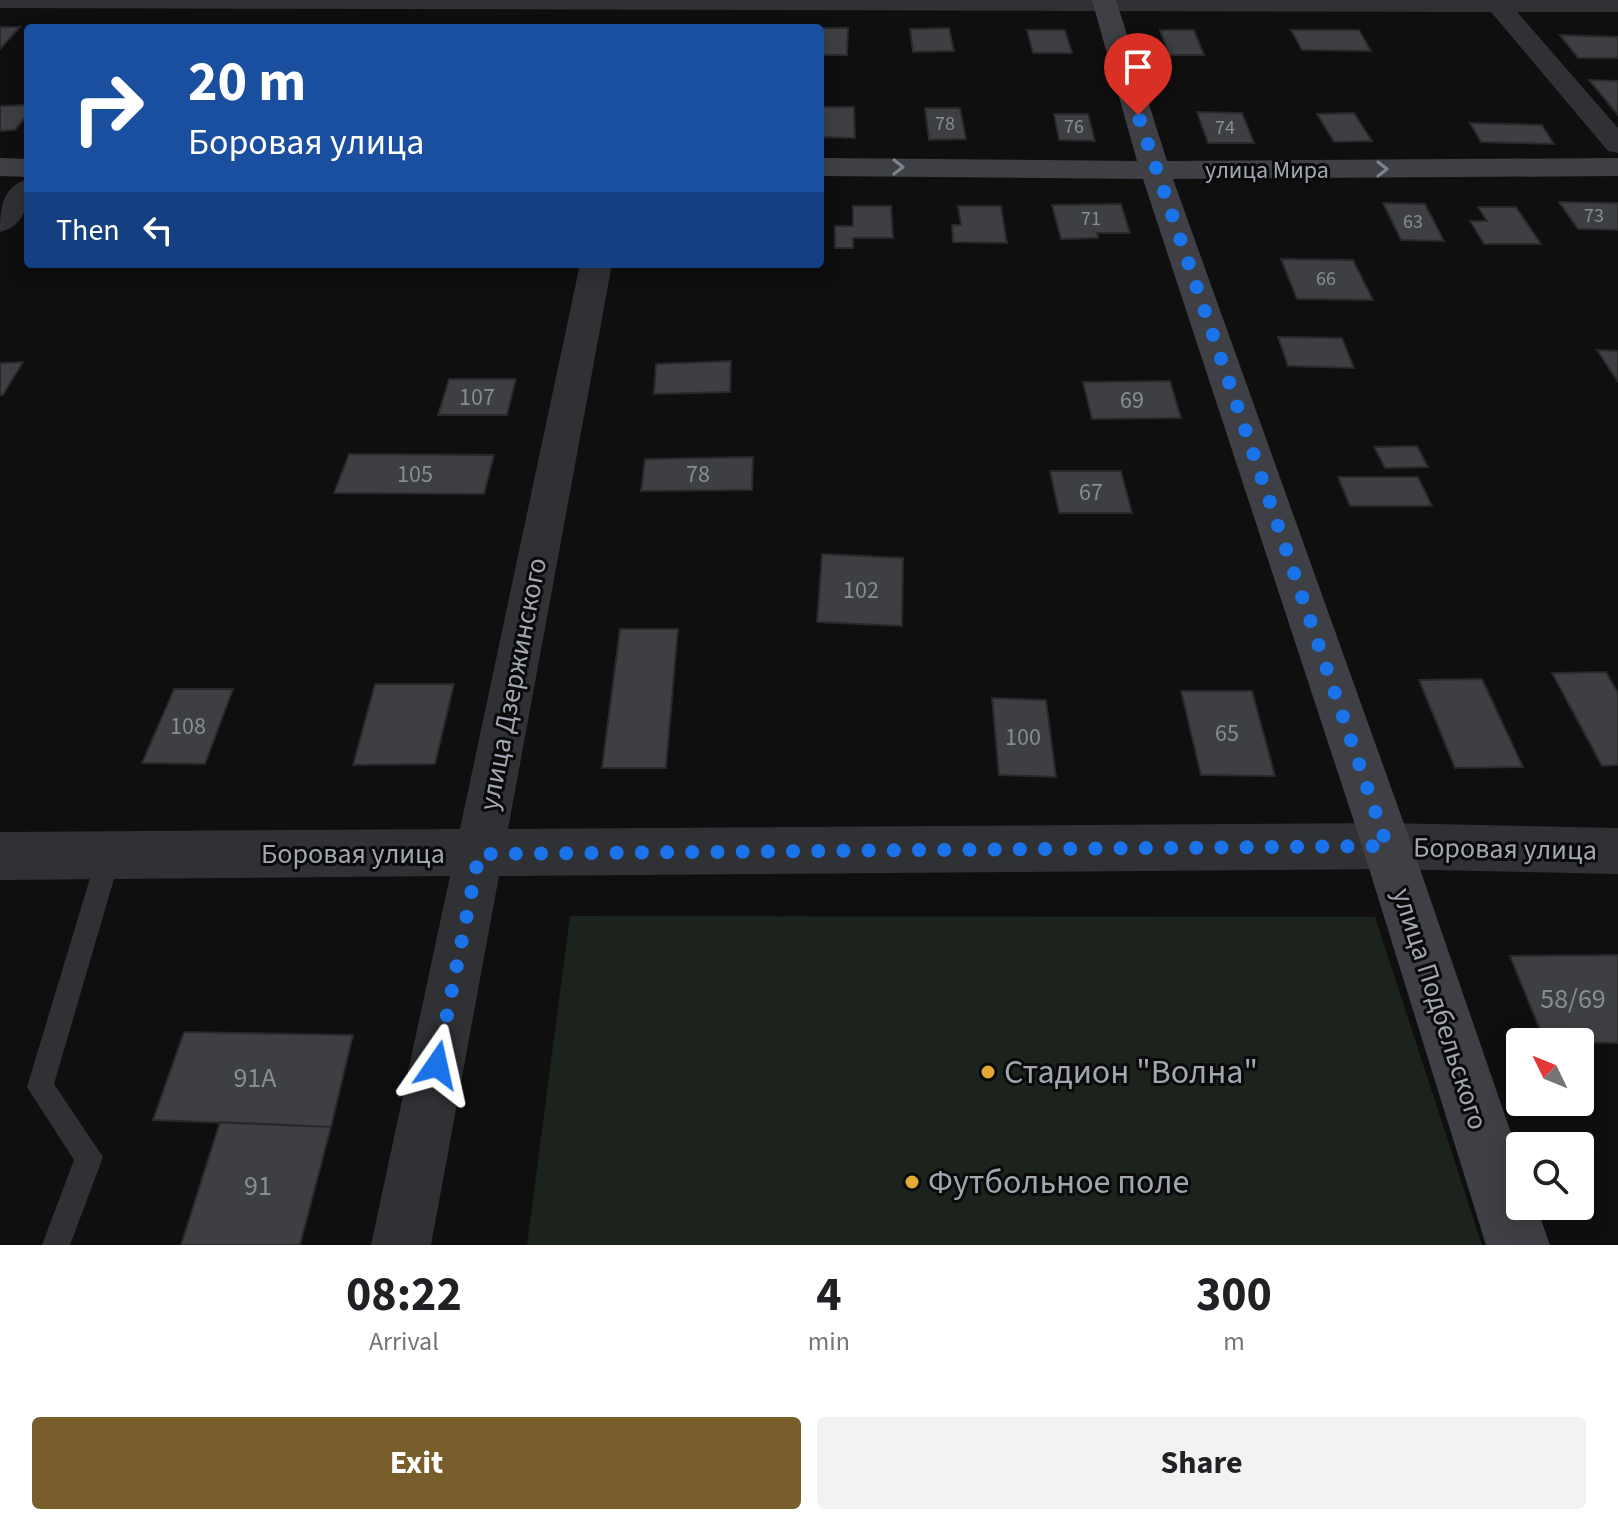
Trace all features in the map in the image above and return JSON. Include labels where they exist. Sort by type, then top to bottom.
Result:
[{"type":"main road","name":"улица Подбельского","points":[[1104,3],[1155,170],[1387,846],[1518,1245]]},
{"type":"main road","points":[[0,167],[24,168]]},
{"type":"main road","name":"улица Мира","points":[[824,167],[1155,170],[1618,167]]},
{"type":"street","points":[[0,1],[1496,2],[1618,5]]},
{"type":"street","points":[[158,24],[176,1]]},
{"type":"street","points":[[647,24],[652,2]]},
{"type":"street","points":[[1496,2],[1618,145]]},
{"type":"street","points":[[0,223],[24,193]]},
{"type":"street","name":"улица Дзержинского","points":[[401,1245],[595,268]]},
{"type":"street","name":"Боровая улица","points":[[0,856],[1387,846],[1618,851]]},
{"type":"lane","points":[[56,1245],[89,1157],[40,1087],[109,855]]},
{"type":"shaded area","name":"Стадион \"Волна\"","points":[[570,916],[1375,917],[1482,1245],[527,1245]]},
{"type":"building","points":[[0,27],[20,27],[0,49]]},
{"type":"building","points":[[824,28],[848,28],[847,55],[824,55]]},
{"type":"building","points":[[949,28],[954,51],[913,52],[910,29]]},
{"type":"building","points":[[1027,30],[1065,30],[1072,53],[1033,53]]},
{"type":"building","points":[[1160,30],[1194,30],[1204,55],[1169,55]]},
{"type":"building","points":[[1291,30],[1359,30],[1371,51],[1302,50]]},
{"type":"building","points":[[1560,35],[1618,37],[1618,58],[1578,58]]},
{"type":"building","points":[[1589,80],[1618,81],[1618,115]]},
{"type":"building","points":[[24,105],[24,119],[15,130],[0,131],[0,106]]},
{"type":"building","points":[[824,107],[854,107],[855,138],[824,137]]},
{"type":"building","points":[[925,108],[960,108],[966,139],[929,140]]},
{"type":"building","points":[[1197,112],[1242,113],[1254,143],[1208,143]]},
{"type":"building","points":[[1354,113],[1372,141],[1334,142],[1317,114]]},
{"type":"building","points":[[1054,114],[1088,114],[1095,141],[1059,140]]},
{"type":"building","points":[[1470,123],[1542,125],[1554,144],[1481,142]]},
{"type":"building","points":[[1559,202],[1618,203],[1618,230],[1578,229]]},
{"type":"building","points":[[1383,203],[1425,204],[1444,241],[1401,240]]},
{"type":"building","points":[[1121,204],[1130,233],[1097,233],[1098,238],[1061,239],[1052,205]]},
{"type":"building","points":[[853,206],[891,206],[893,238],[853,238],[853,248],[835,248],[835,226],[853,226]]},
{"type":"building","points":[[958,206],[1001,206],[1007,243],[953,242],[952,225],[961,225]]},
{"type":"building","points":[[1478,207],[1516,207],[1541,244],[1484,244],[1470,221],[1487,221]]},
{"type":"building","points":[[1281,259],[1353,260],[1373,300],[1297,299]]},
{"type":"building","points":[[1278,337],[1342,338],[1354,368],[1288,366]]},
{"type":"building","points":[[1597,350],[1618,351],[1618,382]]},
{"type":"building","points":[[731,361],[730,392],[654,394],[656,364]]},
{"type":"building","points":[[23,362],[3,395],[0,395],[0,363]]},
{"type":"building","points":[[449,379],[516,379],[507,415],[438,415]]},
{"type":"building","points":[[1170,381],[1181,418],[1092,419],[1083,382]]},
{"type":"building","points":[[1417,446],[1428,467],[1385,468],[1374,447]]},
{"type":"building","points":[[349,454],[494,455],[484,494],[334,493]]},
{"type":"building","points":[[753,457],[752,490],[641,491],[645,459]]},
{"type":"building","points":[[1050,471],[1121,471],[1132,513],[1059,513]]},
{"type":"building","points":[[1338,477],[1418,477],[1432,506],[1350,506]]},
{"type":"building","points":[[822,554],[903,558],[902,626],[817,622]]},
{"type":"building","points":[[620,629],[678,629],[666,768],[602,768]]},
{"type":"building","points":[[1606,672],[1618,693],[1618,765],[1602,766],[1552,673]]},
{"type":"building","points":[[1482,679],[1523,767],[1455,768],[1419,680]]},
{"type":"building","points":[[375,684],[454,684],[435,764],[353,765]]},
{"type":"building","points":[[174,689],[233,689],[205,764],[142,763]]},
{"type":"building","points":[[1181,691],[1252,691],[1275,776],[1201,775]]},
{"type":"building","points":[[992,698],[1046,700],[1056,777],[999,775]]},
{"type":"building","points":[[1618,955],[1618,1043],[1594,1043],[1594,1028],[1539,1028],[1510,956]]},
{"type":"building","points":[[184,1032],[353,1035],[331,1127],[153,1120]]},
{"type":"building","points":[[220,1122],[331,1127],[300,1245],[181,1245]]},
{"type":"place","name":"Стадион \"Волна\"","points":[[988,1072]]},
{"type":"place","name":"Футбольное поле","points":[[912,1182]]},
{"type":"route","points":[[437,1065],[479,854],[1387,846],[1138,115]]}]
